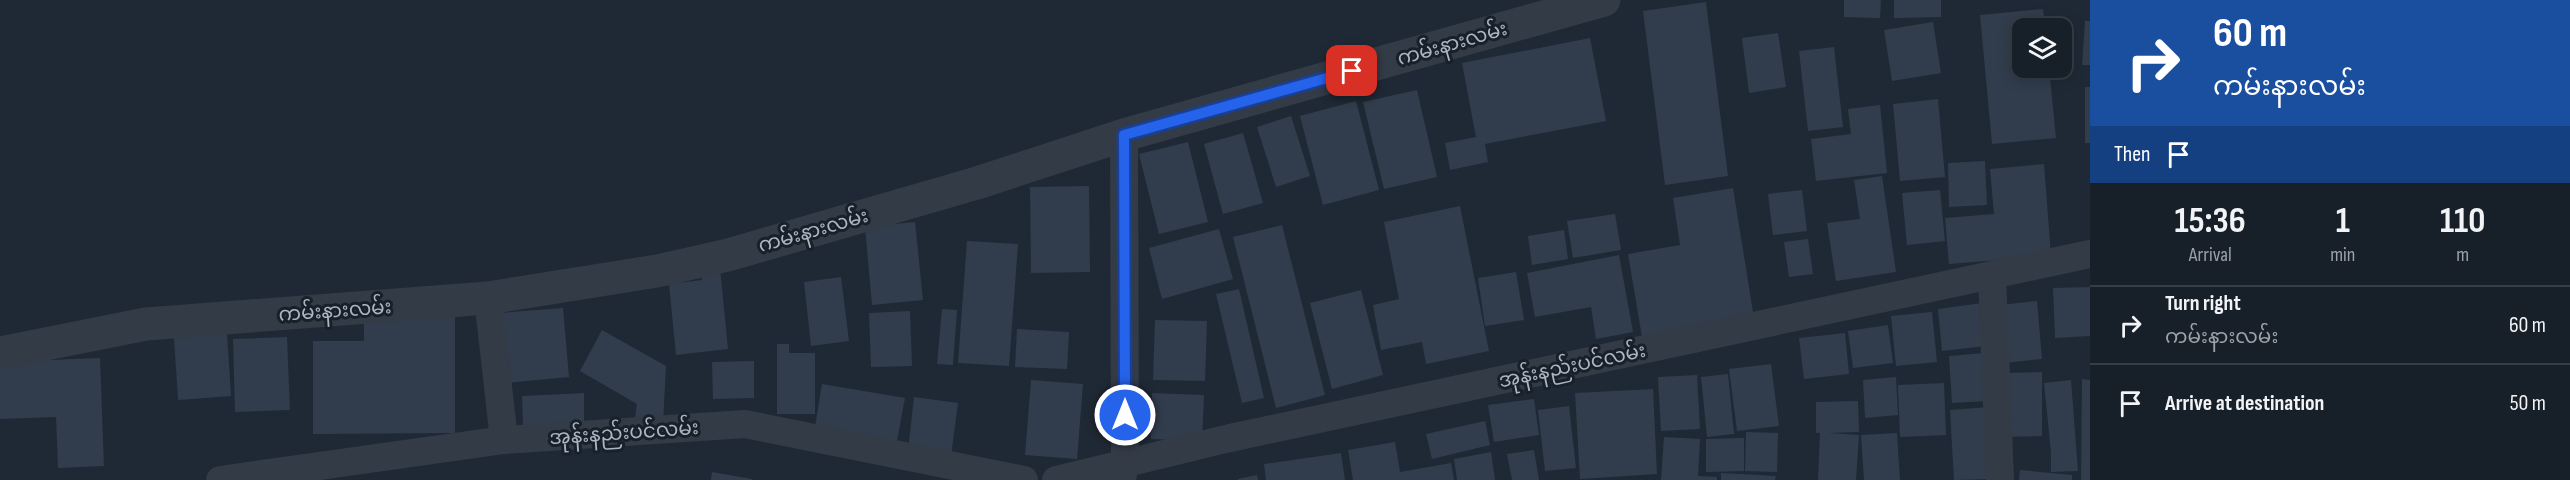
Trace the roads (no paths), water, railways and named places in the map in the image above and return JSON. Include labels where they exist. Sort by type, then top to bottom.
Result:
[{"type":"street","name":"ကမ်းနားလမ်း","points":[[0,353],[146,324],[488,298],[657,271],[728,255],[977,183],[1124,135],[1604,0]]},
{"type":"street","points":[[1123,471],[1124,135]]},
{"type":"street","name":"အုန်းနည်းပင်လမ်း","points":[[1056,480],[1123,471],[2090,254]]},
{"type":"street","points":[[1992,276],[2000,480]]},
{"type":"street","points":[[488,298],[504,440]]},
{"type":"street","name":"အုန်းနည်းပင်လမ်း","points":[[220,480],[504,440],[745,424],[1024,480]]}]
